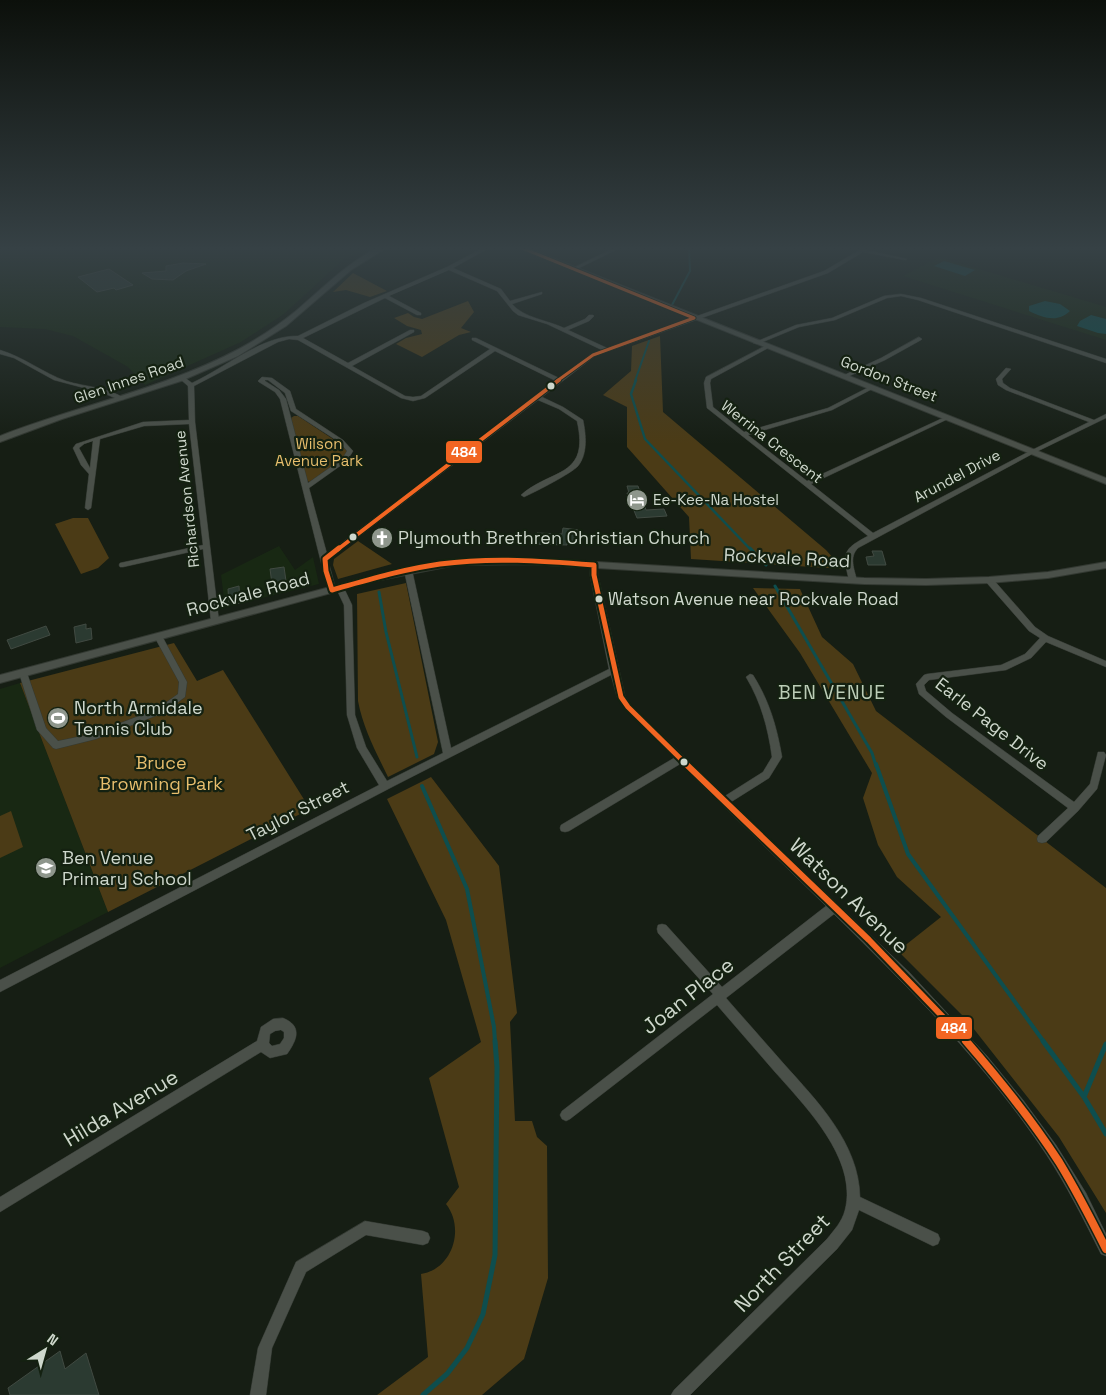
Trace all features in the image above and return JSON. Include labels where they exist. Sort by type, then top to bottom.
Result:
[{"type":"street","name":"Glen Innes Road","points":[[0,440],[43,423],[182,378],[234,354],[269,334],[297,313]]},
{"type":"street","points":[[299,338],[348,313]]},
{"type":"street","points":[[519,313],[564,330],[607,350]]},
{"type":"street","name":"Gordon Street","points":[[682,313],[1106,481]]},
{"type":"street","points":[[325,558],[587,358],[708,313]]},
{"type":"street","points":[[756,343],[798,326],[846,313]]},
{"type":"street","points":[[962,313],[1106,360]]},
{"type":"street","points":[[564,330],[587,320],[591,316]]},
{"type":"street","points":[[347,366],[412,331]]},
{"type":"street","points":[[182,378],[191,385],[289,337],[299,338],[403,397],[413,400],[423,397],[494,349]]},
{"type":"street","points":[[474,339],[559,380]]},
{"type":"street","points":[[843,377],[884,359],[919,339]]},
{"type":"street","name":"Werrina Crescent","points":[[767,347],[707,380],[710,408],[872,536]]},
{"type":"street","points":[[0,352],[28,362],[58,380],[98,388],[122,399]]},
{"type":"street","points":[[1008,369],[999,379],[1000,384],[1008,389],[1094,422]]},
{"type":"street","name":"Richardson Avenue","points":[[191,385],[192,422],[215,621]]},
{"type":"street","points":[[277,387],[281,394],[287,398],[305,488],[325,558],[326,571],[348,605],[351,715],[362,748],[385,786]]},
{"type":"street","points":[[743,434],[830,409],[872,388]]},
{"type":"street","points":[[524,495],[575,466],[580,455],[583,433],[580,420],[561,408],[537,397]]},
{"type":"street","points":[[290,411],[341,441],[350,450],[346,460],[305,488]]},
{"type":"street","name":"Arundel Drive","points":[[853,580],[848,564],[850,549],[1032,452],[1106,416]]},
{"type":"street","points":[[806,484],[947,418]]},
{"type":"street","points":[[91,473],[76,448],[78,445],[143,424],[192,422]]},
{"type":"street","points":[[88,508],[97,438]]},
{"type":"street","points":[[123,565],[206,546]]},
{"type":"street","name":"Rockvale Road","points":[[0,679],[408,570],[456,562],[501,560],[853,580],[926,582],[989,580],[1048,575],[1106,565]]},
{"type":"street","name":"Watson Avenue","points":[[594,565],[594,575],[614,670],[621,697],[628,707],[908,979],[982,1060],[1040,1132],[1095,1225],[1106,1249]]},
{"type":"street","points":[[408,570],[448,756]]},
{"type":"street","points":[[989,580],[1032,629],[1045,638],[1106,664]]},
{"type":"street","points":[[23,673],[42,730],[56,745],[92,738],[160,711],[182,695],[183,682],[158,636]]},
{"type":"street","name":"Earle Page Drive","points":[[1045,638],[1028,656],[1003,668],[927,677],[920,684],[922,692],[949,715],[1075,808]]},
{"type":"street","name":"Taylor Street","points":[[0,986],[385,786],[448,756],[614,670]]},
{"type":"street","points":[[724,801],[766,775],[778,757],[774,734],[757,687],[750,677]]},
{"type":"street","points":[[1042,839],[1075,808],[1094,786],[1101,755]]},
{"type":"street","points":[[564,828],[681,759]]},
{"type":"street","name":"Joan Place","points":[[566,1115],[834,907]]},
{"type":"street","name":"North Street","points":[[662,929],[822,1116],[843,1154],[852,1180],[854,1201],[848,1222],[832,1244],[679,1395]]},
{"type":"street","name":"Hilda Avenue","points":[[0,1204],[262,1045]]},
{"type":"street","points":[[854,1201],[933,1239]]},
{"type":"street","points":[[258,1395],[265,1348],[301,1267],[365,1228],[423,1238]]},
{"type":"shaded area","points":[[0,313],[285,313],[241,342],[145,385],[128,367],[73,336],[45,329],[0,327]]},
{"type":"shaded area","points":[[1021,313],[1106,313],[1106,340]]},
{"type":"shaded area","points":[[279,546],[295,570],[313,557],[319,584],[225,607],[221,575]]},
{"type":"shaded area","name":"Ben Venue Primary School","points":[[20,683],[108,912],[0,968],[0,689]]},
{"type":"green space","points":[[408,313],[422,319],[437,313],[473,313],[461,328],[471,332],[459,335],[422,357],[396,344],[406,338],[422,334],[421,330],[407,326],[394,318]]},
{"type":"green space","points":[[660,336],[663,412],[826,550],[843,569],[691,559],[689,517],[627,447],[627,407],[603,395],[631,371],[632,346]]},
{"type":"green space","name":"Wilson Avenue Park","points":[[298,416],[339,443],[348,452],[346,456],[310,482],[306,481],[291,418]]},
{"type":"green space","points":[[73,518],[88,518],[109,558],[98,568],[81,574],[55,524]]},
{"type":"green space","points":[[358,541],[392,564],[338,579],[333,565],[334,559]]},
{"type":"green space","points":[[406,583],[438,742],[434,754],[388,777],[367,730],[358,701],[357,594]]},
{"type":"green space","points":[[753,588],[800,589],[822,637],[853,664],[876,711],[1106,888],[1106,1213],[1059,1137],[966,1019],[898,951],[941,917],[897,877],[878,845],[863,798],[872,773],[800,653]]},
{"type":"green space","name":"Bruce Browning Park","points":[[174,643],[197,681],[223,670],[310,809],[108,912],[20,683]]},
{"type":"green space","points":[[431,777],[499,866],[517,1013],[510,1022],[515,1121],[532,1121],[537,1137],[547,1146],[548,1278],[524,1359],[482,1395],[377,1395],[428,1357],[421,1274],[432,1271],[448,1256],[453,1246],[455,1235],[455,1224],[446,1204],[459,1187],[429,1078],[481,1042],[446,920],[387,799]]},
{"type":"green space","points":[[11,811],[23,847],[0,858],[0,816]]},
{"type":"water","points":[[1034,313],[1067,313],[1055,318]]},
{"type":"water","points":[[1091,315],[1106,319],[1106,334],[1077,326],[1080,321]]},
{"type":"building","name":"Ee-Kee-Na Hostel","points":[[627,486],[638,486],[646,510],[664,509],[667,516],[637,518],[627,493],[629,493]]},
{"type":"building","points":[[563,528],[579,530],[578,541],[568,540],[567,545],[534,544],[537,533],[562,534]]},
{"type":"building","points":[[872,551],[882,551],[886,565],[868,565],[866,557],[874,556]]},
{"type":"building","points":[[284,567],[286,581],[272,584],[270,569]]},
{"type":"building","points":[[239,586],[240,603],[229,605],[228,589]]},
{"type":"building","points":[[86,624],[86,629],[91,628],[92,639],[76,643],[74,627]]},
{"type":"building","points":[[46,626],[50,635],[11,649],[7,640]]},
{"type":"building","name":"North Armidale Tennis Club","points":[[63,709],[68,721],[53,728],[48,715]]},
{"type":"building","points":[[60,1351],[65,1369],[86,1353],[99,1395],[10,1395],[8,1388]]},
{"type":"waterway","points":[[635,381],[649,341]]},
{"type":"waterway","points":[[636,380],[631,394],[645,439],[751,550]]},
{"type":"waterway","points":[[750,548],[766,565]]},
{"type":"waterway","points":[[775,586],[872,753],[876,766]]},
{"type":"waterway","points":[[379,592],[386,632],[417,757]]},
{"type":"waterway","points":[[876,764],[908,854],[1044,1042]]},
{"type":"waterway","points":[[422,786],[467,889],[494,1027],[495,1042]]},
{"type":"waterway","points":[[423,1395],[447,1374],[467,1348],[483,1314],[495,1255],[497,1067],[495,1041]]},
{"type":"waterway","points":[[1043,1041],[1084,1097]]},
{"type":"waterway","points":[[1084,1097],[1106,1044]]},
{"type":"waterway","points":[[1084,1097],[1106,1134]]},
{"type":"transit line","name":"484","points":[[682,313],[694,318]]},
{"type":"transit line","name":"484","points":[[694,318],[593,355],[582,362],[325,559],[326,571],[332,590],[378,577],[456,562],[508,560],[594,565],[594,575],[614,670],[621,697],[628,707],[869,940],[965,1040],[996,1076],[1051,1150],[1087,1211],[1106,1249]]},
{"type":"place","name":"Ee-Kee-Na Hostel","points":[[637,500]]},
{"type":"place","name":"Plymouth Brethren Christian Church","points":[[382,538]]},
{"type":"place","name":"Watson Avenue near Rockvale Road","points":[[599,599]]},
{"type":"place","name":"North Armidale Tennis Club","points":[[58,718]]},
{"type":"place","name":"Ben Venue Primary School","points":[[46,868]]},
{"type":"district","name":"BEN VENUE","points":[[832,692]]}]
